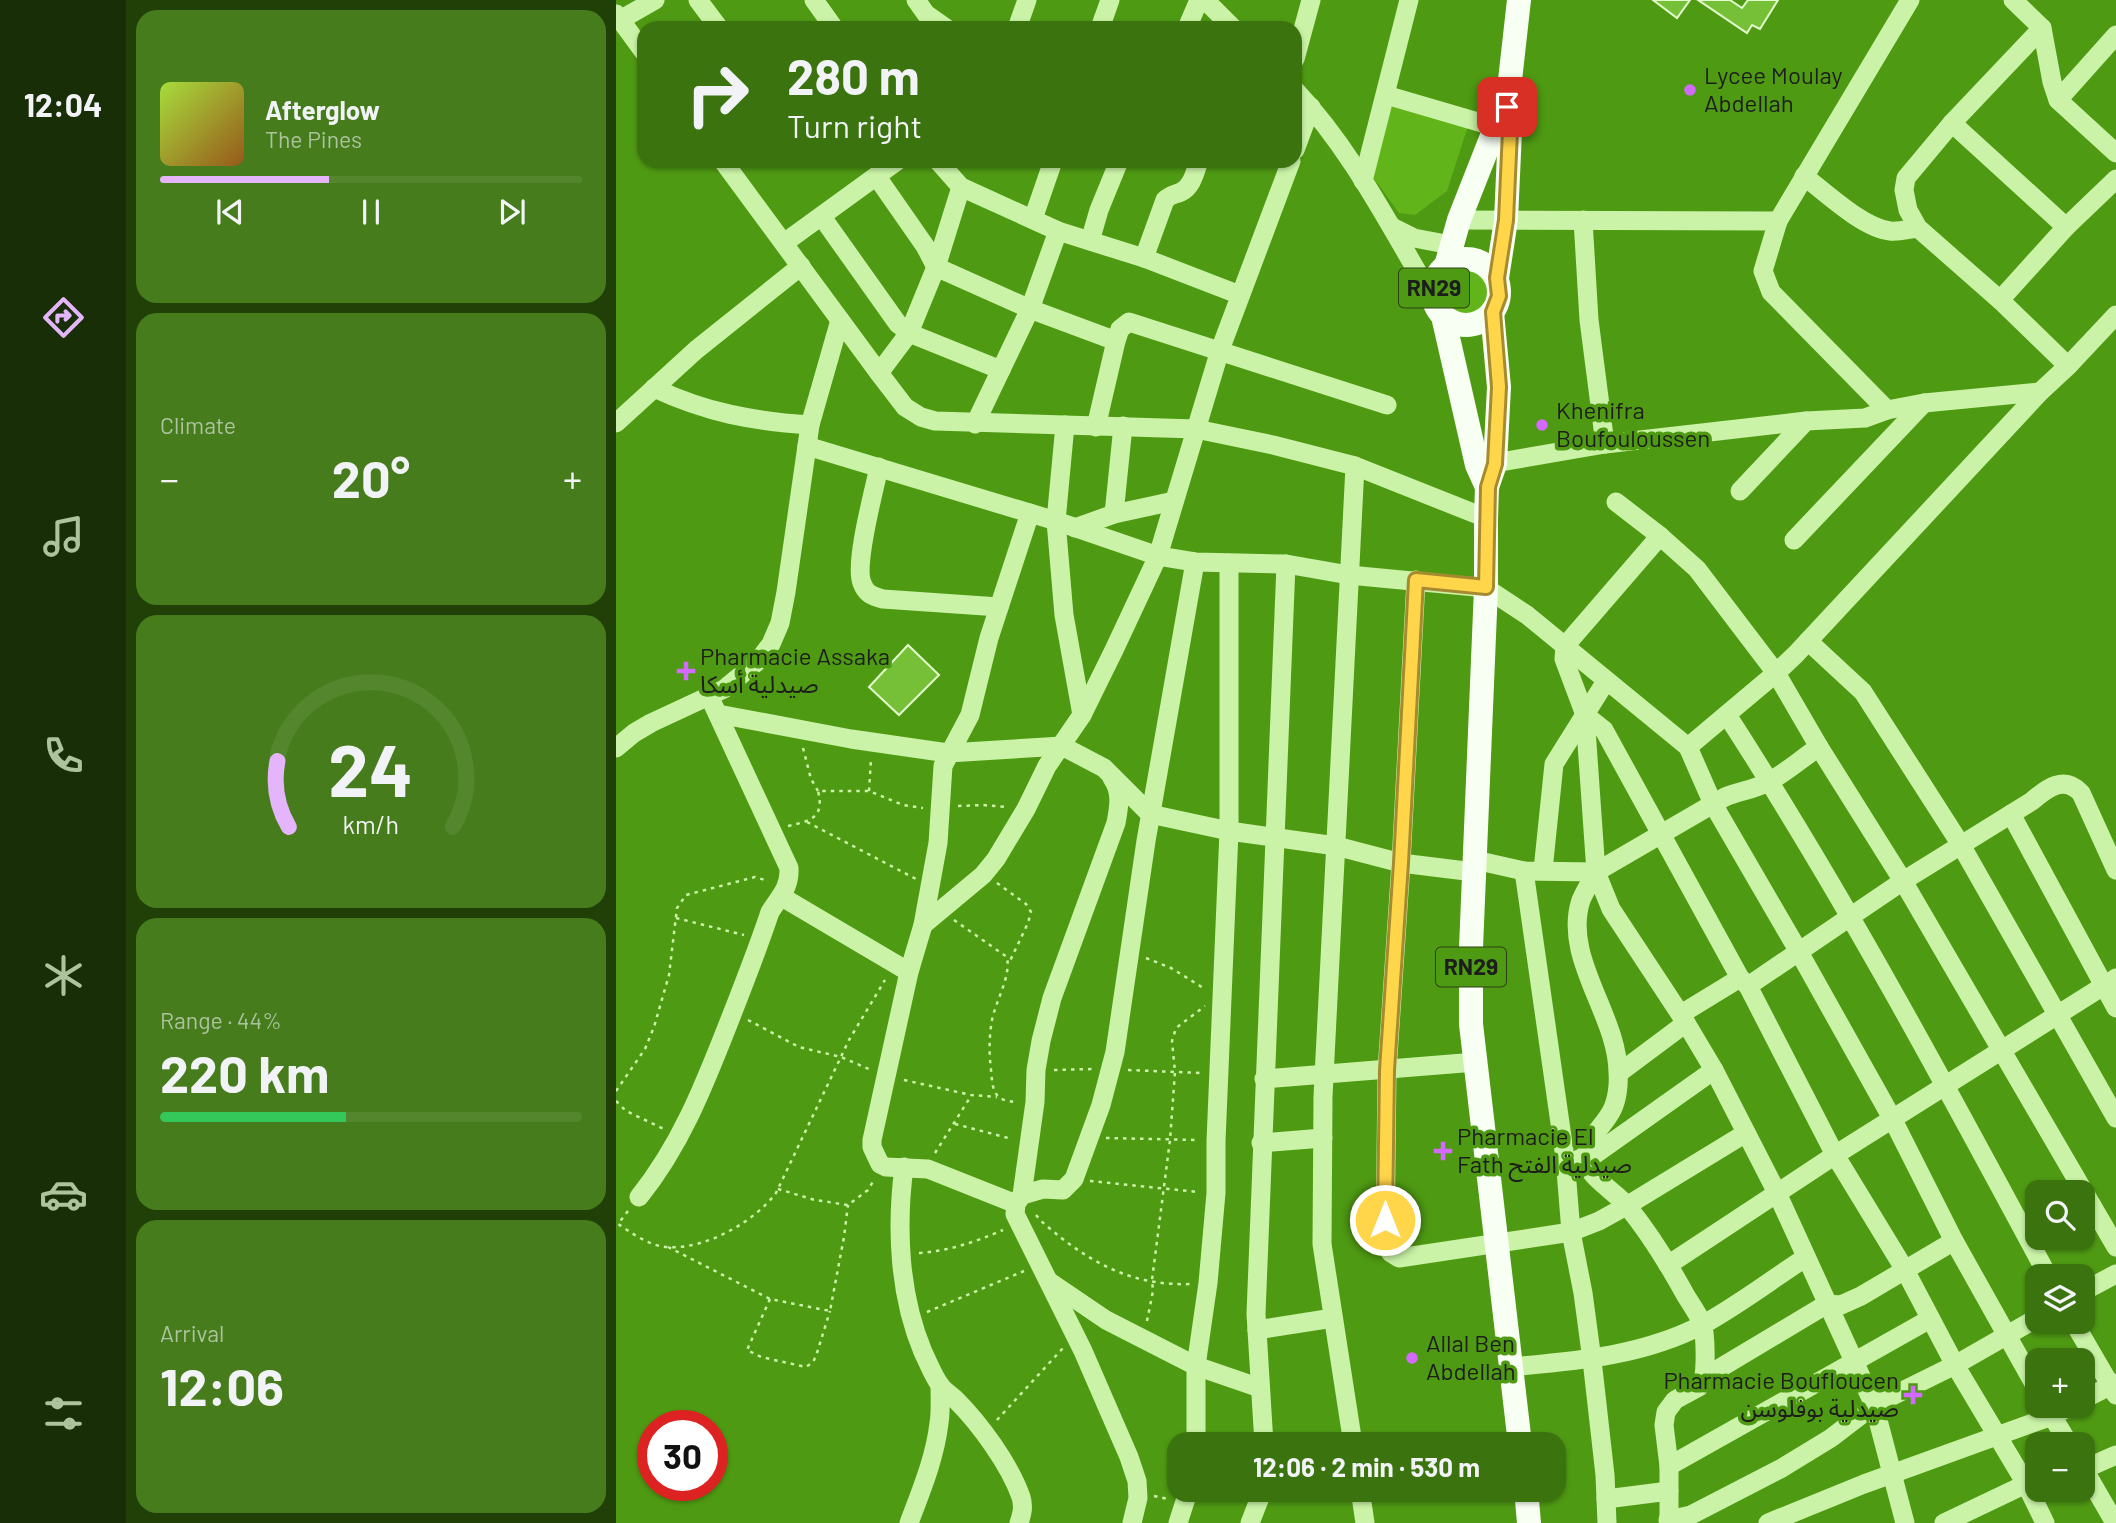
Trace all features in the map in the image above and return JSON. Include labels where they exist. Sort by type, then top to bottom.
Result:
[{"type":"main road","name":"RN29","points":[[1518,1432],[1471,1024],[1474,866],[1486,587],[1486,472],[1499,387],[1493,312],[1499,296],[1497,278],[1506,220],[1504,121],[1519,0]]},
{"type":"main road","name":"RN29","points":[[1486,472],[1434,287],[1448,256],[1459,220],[1504,121]]},
{"type":"main road","name":"RN29","points":[[1448,256],[1454,261],[1474,260],[1483,264],[1497,278]]},
{"type":"main road","name":"RN29","points":[[1439,308],[1451,321],[1469,325],[1478,323],[1493,312]]},
{"type":"main road","points":[[1527,1502],[1529,1523]]},
{"type":"street","points":[[637,43],[618,17],[655,0]]},
{"type":"street","points":[[698,0],[714,21]]},
{"type":"street","points":[[814,0],[829,21]]},
{"type":"street","points":[[916,0],[935,21]]},
{"type":"street","points":[[1020,21],[1027,0]]},
{"type":"street","points":[[1102,21],[1110,0]]},
{"type":"street","points":[[1190,21],[1199,0]]},
{"type":"street","points":[[1205,0],[1226,21]]},
{"type":"street","points":[[1302,33],[1311,0]]},
{"type":"street","points":[[1363,181],[1409,0]]},
{"type":"street","points":[[1887,410],[1771,292],[1763,271],[1778,221],[1910,0]]},
{"type":"street","points":[[2013,0],[2042,29],[2058,100],[2116,153]]},
{"type":"street","points":[[2042,29],[1952,123],[1906,178],[1905,190],[1908,210],[1918,228],[2000,299],[2068,366]]},
{"type":"street","points":[[2058,100],[2116,35]]},
{"type":"street","points":[[1386,94],[1504,121]]},
{"type":"street","points":[[1302,97],[1363,181],[1439,308]]},
{"type":"street","points":[[1302,131],[1311,107]]},
{"type":"street","points":[[1952,123],[2066,227]]},
{"type":"street","points":[[728,168],[905,407],[921,417],[935,421],[975,424],[1195,429],[1355,466],[1486,518]]},
{"type":"street","points":[[784,243],[888,168]]},
{"type":"street","points":[[944,168],[961,187],[1058,231],[1144,258],[1240,295]]},
{"type":"street","points":[[1033,219],[1051,168]]},
{"type":"street","points":[[1090,242],[1099,210],[1116,168]]},
{"type":"street","points":[[1144,258],[1165,200],[1190,185],[1196,168]]},
{"type":"street","points":[[923,925],[983,875],[996,859],[1026,809],[1047,766],[1082,715],[1158,556],[1220,351],[1288,168]]},
{"type":"street","points":[[1804,176],[1880,229],[1891,231],[1918,228]]},
{"type":"street","points":[[877,177],[925,246],[936,267],[1030,309],[1116,341]]},
{"type":"street","points":[[2000,299],[2066,227],[2116,179]]},
{"type":"street","points":[[879,373],[909,333],[936,267],[961,187]]},
{"type":"street","points":[[822,217],[898,324],[909,333],[1001,370]]},
{"type":"street","points":[[1583,219],[1589,320],[1605,444]]},
{"type":"street","points":[[1459,220],[1778,221]]},
{"type":"street","points":[[1391,227],[1448,256]]},
{"type":"street","points":[[975,424],[1030,309],[1058,231]]},
{"type":"street","points":[[616,423],[696,350],[801,266]]},
{"type":"street","points":[[1688,747],[1776,673],[1808,641],[2040,392],[2116,315]]},
{"type":"street","points":[[714,706],[724,690],[757,662],[771,644],[780,623],[810,425],[840,320]]},
{"type":"street","points":[[1096,427],[1116,341],[1120,329],[1129,322],[1387,405]]},
{"type":"street","points":[[654,388],[711,411],[810,425]]},
{"type":"street","points":[[1486,472],[1605,444],[1807,421],[1865,418],[1887,410],[1924,403],[2040,392]]},
{"type":"street","points":[[1794,540],[1924,403]]},
{"type":"street","points":[[1740,491],[1807,421]]},
{"type":"street","points":[[1065,425],[1064,615],[1082,715]]},
{"type":"street","points":[[1114,514],[1123,426]]},
{"type":"street","points":[[807,446],[1030,513],[1158,556],[1195,562],[1286,564],[1349,575],[1486,587],[1527,615],[1688,747],[1713,804],[1799,952],[2025,1367]]},
{"type":"street","points":[[1351,1432],[1322,1244],[1325,1073],[1355,466]]},
{"type":"street","points":[[879,467],[859,574],[866,592],[883,599],[999,607]]},
{"type":"street","points":[[1065,524],[1174,500]]},
{"type":"street","points":[[1616,502],[1697,569],[1776,673],[1903,881],[2116,1247]]},
{"type":"street","points":[[1019,1207],[928,1169],[886,1167],[880,1164],[872,1147],[872,1140],[886,1076],[902,969],[923,925],[938,843],[943,766],[970,715],[999,607],[1030,513]]},
{"type":"street","points":[[1660,536],[1564,646],[1564,659],[1585,715],[1596,872],[1611,909],[1714,1070],[1777,1193],[1874,1405],[1905,1523]]},
{"type":"street","points":[[1019,1207],[1043,1189],[1063,1190],[1074,1179],[1101,1105],[1115,1052],[1150,814],[1195,562]]},
{"type":"street","points":[[1196,1432],[1196,1366],[1208,1283],[1216,1193],[1217,1003],[1229,831],[1229,563]]},
{"type":"street","points":[[1263,1432],[1257,1330],[1261,1143],[1286,564]]},
{"type":"street","points":[[1416,580],[1387,1070],[1385,1245],[1391,1254],[1399,1258],[1497,1241],[1571,1232],[1628,1205],[1746,1133]]},
{"type":"street","points":[[1808,641],[1863,692],[1961,845],[2116,1118]]},
{"type":"street","points":[[1606,681],[1554,764],[1534,870],[1571,1232],[1592,1360],[1605,1475],[1607,1523]]},
{"type":"street","points":[[639,1197],[657,1174],[680,1136],[733,1012],[770,912],[782,897],[790,879],[789,868],[714,706]]},
{"type":"street","points":[[616,748],[651,723],[714,706],[798,729],[948,753],[1062,746],[1092,760],[1150,814],[1229,831],[1336,846],[1401,863],[1596,872],[1713,804],[1737,792],[1753,789],[1770,781],[1819,747]]},
{"type":"street","points":[[1585,715],[1604,730],[1744,982],[1835,1155],[1905,1270],[1955,1366],[1996,1436],[2025,1474]]},
{"type":"street","points":[[1727,715],[1770,781],[1850,918],[2041,1264]]},
{"type":"street","points":[[1112,777],[1118,788],[1116,823],[1052,998],[1036,1070],[1035,1102],[1019,1207],[1045,1273],[1129,1457],[1137,1481],[1132,1523]]},
{"type":"street","points":[[1619,1073],[1683,1018],[1799,952],[1903,881],[2032,802],[2047,787],[2058,784],[2076,788],[2081,793],[2116,870]]},
{"type":"street","points":[[2011,814],[2110,982],[2116,1008]]},
{"type":"street","points":[[1596,872],[1581,901],[1578,934],[1585,969],[1612,1035],[1619,1073],[1615,1103],[1588,1146],[1588,1167],[1628,1205],[1703,1324],[1705,1377]]},
{"type":"street","points":[[782,897],[902,969]]},
{"type":"street","points":[[1668,1265],[1835,1155],[2110,982]]},
{"type":"street","points":[[1264,1079],[1476,1062]]},
{"type":"street","points":[[1565,1157],[1587,1160],[1714,1070]]},
{"type":"street","points":[[1261,1143],[1323,1138]]},
{"type":"street","points":[[904,1167],[900,1205],[902,1254],[911,1318],[923,1352],[940,1385],[957,1400],[1007,1468],[1022,1498],[1023,1512],[1019,1523]]},
{"type":"street","points":[[1954,1241],[1849,1302],[1836,1306],[1828,1304],[1705,1377],[1699,1387],[1675,1400],[1666,1412],[1664,1425],[1669,1466],[1669,1521],[1693,1519],[1831,1438],[1874,1405],[1955,1366],[2025,1325]]},
{"type":"street","points":[[1510,1367],[1592,1360],[1653,1345],[1703,1324],[1805,1258]]},
{"type":"street","points":[[1045,1273],[1106,1320],[1196,1366],[1260,1388]]},
{"type":"street","points":[[2095,1286],[2116,1274]]},
{"type":"street","points":[[1257,1330],[1333,1318]]},
{"type":"street","points":[[1669,1466],[1930,1319]]},
{"type":"street","points":[[2081,1334],[2114,1388],[2095,1395]]},
{"type":"street","points":[[909,1523],[937,1438],[940,1385]]},
{"type":"street","points":[[1768,1523],[1864,1484],[1996,1436],[2034,1418]]},
{"type":"street","points":[[2095,1464],[2116,1455]]},
{"type":"street","points":[[1947,1522],[2025,1486]]},
{"type":"street","points":[[1606,1499],[1669,1491]]},
{"type":"street","points":[[2095,1491],[2112,1521]]},
{"type":"street","points":[[1178,1523],[1185,1502]]},
{"type":"street","points":[[1250,1523],[1257,1502]]},
{"type":"street","points":[[1362,1502],[1365,1523]]},
{"type":"street","points":[[2039,1502],[2046,1523]]},
{"type":"path","points":[[771,830],[807,822],[817,814],[821,802],[811,779],[798,729]]},
{"type":"path","points":[[869,791],[872,742]]},
{"type":"path","points":[[818,791],[869,791],[903,805],[919,808],[982,805],[1026,809]]},
{"type":"path","points":[[807,822],[930,886]]},
{"type":"path","points":[[983,875],[1020,898],[1031,912],[1009,963],[992,1020],[989,1045],[992,1085],[998,1097]]},
{"type":"path","points":[[616,1091],[645,1049],[653,1027],[669,975],[677,908],[686,895],[755,877],[769,882],[782,897]]},
{"type":"path","points":[[939,911],[1001,951],[1009,963]]},
{"type":"path","points":[[676,918],[761,939]]},
{"type":"path","points":[[1129,956],[1156,960],[1171,968],[1208,991],[1217,1003],[1194,1013],[1176,1028],[1172,1041],[1175,1072],[1170,1140],[1152,1280],[1153,1292],[1144,1338]]},
{"type":"path","points":[[668,1247],[714,1237],[748,1221],[766,1205],[778,1189],[841,1057],[902,969]]},
{"type":"path","points":[[733,1012],[799,1047],[841,1057],[886,1076],[971,1095],[1035,1102]]},
{"type":"path","points":[[928,1169],[937,1149],[971,1095]]},
{"type":"path","points":[[616,1101],[634,1115],[680,1136]]},
{"type":"path","points":[[955,1124],[1030,1142]]},
{"type":"path","points":[[1089,1136],[1124,1140],[1216,1141]]},
{"type":"path","points":[[778,1189],[815,1200],[848,1205],[868,1190],[880,1164]]},
{"type":"path","points":[[1074,1179],[1216,1193]]},
{"type":"path","points":[[639,1197],[617,1223],[642,1239],[668,1247],[769,1299],[830,1311]]},
{"type":"path","points":[[769,1299],[747,1350],[761,1357],[806,1367],[813,1362],[830,1311],[848,1205]]},
{"type":"path","points":[[902,1254],[944,1251],[977,1241],[1019,1207],[1080,1253],[1116,1273],[1173,1285],[1208,1283]]},
{"type":"path","points":[[911,1318],[1045,1273]]},
{"type":"path","points":[[984,1434],[1075,1335]]},
{"type":"path","points":[[1137,1492],[1167,1494]]},
{"type":"green space","points":[[1392,102],[1469,123],[1447,191],[1415,215],[1399,213],[1373,177]]},
{"type":"green space","points":[[1466,269],[1483,275],[1489,292],[1483,309],[1466,315],[1449,309],[1443,292],[1449,275]]},
{"type":"building","points":[[1653,0],[1690,0],[1677,18]]},
{"type":"building","points":[[1698,0],[1730,0],[1742,8],[1748,0],[1778,0],[1760,29],[1752,25],[1747,33]]},
{"type":"building","points":[[908,645],[939,675],[899,715],[869,687]]},
{"type":"place","name":"Lycee Moulay Abdellah","points":[[1690,90]]},
{"type":"place","name":"Khenifra Boufouloussen","points":[[1542,425]]},
{"type":"place","name":"Pharmacie Assaka صيدلية أسكا","points":[[686,671]]},
{"type":"place","name":"Pharmacie El Fath صيدلية الفتح","points":[[1443,1151]]},
{"type":"place","name":"Allal Ben Abdellah","points":[[1412,1358]]},
{"type":"place","name":"Pharmacie Boufloucen صيدلية بوفلوسن","points":[[1913,1395]]},
{"type":"route","points":[[1385,1220],[1387,1070],[1416,580],[1486,587],[1488,487],[1495,464],[1499,387],[1493,312],[1499,296],[1497,278],[1506,220],[1510,131],[1507,107]]}]
